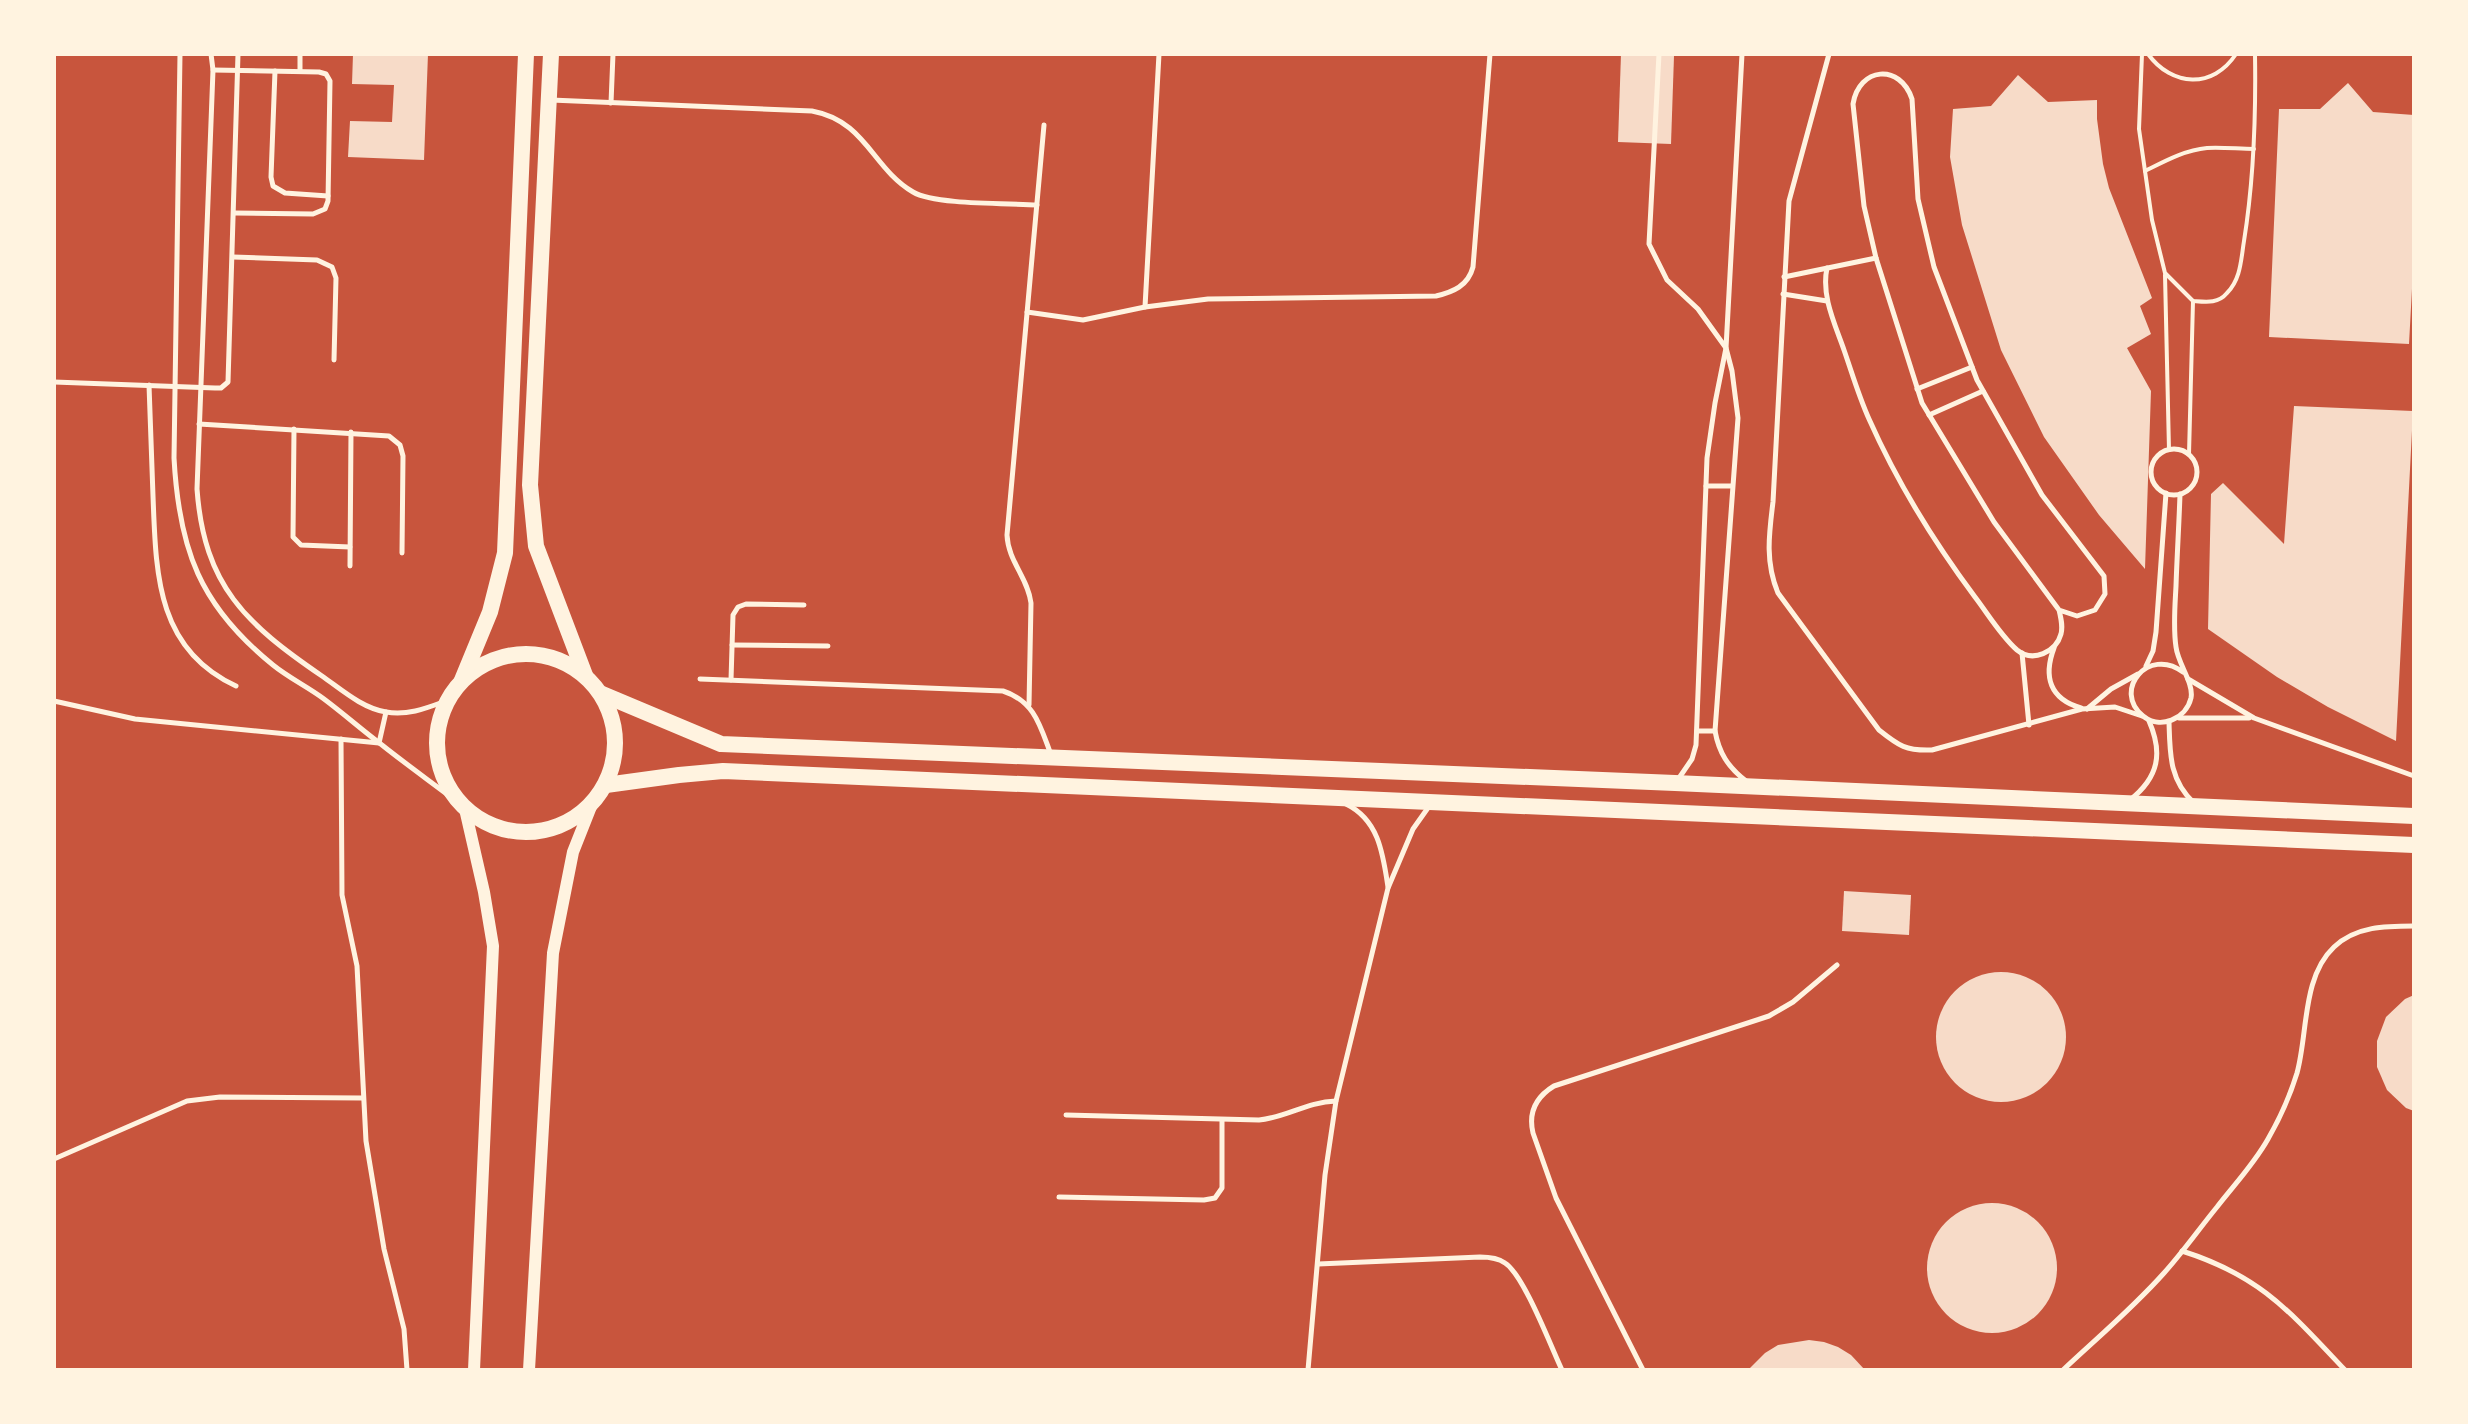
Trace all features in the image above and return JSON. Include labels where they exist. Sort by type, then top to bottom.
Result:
[{"type":"main road","points":[[462,680],[484,664],[509,655],[549,657],[585,675],[602,694],[614,723],[615,739],[615,755],[606,785],[592,804],[570,821],[543,831],[515,832],[488,824],[462,806],[450,791],[438,762],[437,731],[446,701],[462,680],[490,612],[505,553],[526,54]]},
{"type":"main road","points":[[551,54],[530,485],[536,546],[585,675]]},
{"type":"main road","points":[[602,694],[721,744],[2414,816]]},
{"type":"main road","points":[[606,785],[723,771],[2414,845]]},
{"type":"street","points":[[529,1370],[553,953],[573,852],[592,804]]},
{"type":"street","points":[[462,806],[484,892],[493,946],[474,1370]]},
{"type":"lane","points":[[180,54],[174,458],[179,511],[192,562],[203,586],[234,628],[274,666],[320,696],[462,806]]},
{"type":"lane","points":[[211,54],[213,70],[197,489],[200,521],[208,553],[222,582],[240,608],[285,650],[355,699],[386,712],[400,713],[446,701]]},
{"type":"lane","points":[[54,382],[221,388],[230,378],[238,54]]},
{"type":"lane","points":[[300,54],[300,71]]},
{"type":"lane","points":[[611,103],[613,54]]},
{"type":"lane","points":[[1145,307],[1159,54]]},
{"type":"lane","points":[[1027,312],[1083,320],[1145,307],[1208,299],[1436,296],[1453,293],[1471,276],[1473,267],[1490,54]]},
{"type":"lane","points":[[1659,54],[1649,244],[1667,280],[1698,309],[1726,348],[1738,418],[1715,731],[1724,759],[1745,780],[1759,786]]},
{"type":"lane","points":[[1675,783],[1692,759],[1697,731],[1706,486],[1710,430],[1726,348],[1742,54]]},
{"type":"lane","points":[[1829,54],[1789,201],[1773,502],[1768,544],[1771,576],[1778,593],[1879,730],[1899,746],[1916,751],[1932,750],[2084,709],[2115,707],[2162,723],[2183,714],[2190,700],[2190,686],[2176,651],[2174,629],[2180,494]]},
{"type":"lane","points":[[213,70],[323,73],[330,81],[328,196],[325,209],[318,213],[234,213]]},
{"type":"lane","points":[[275,71],[273,186],[285,193],[328,196]]},
{"type":"lane","points":[[2059,610],[2077,616],[2095,610],[2105,594],[2104,576],[2042,495],[1983,391],[1934,267],[1927,240],[1918,199],[1912,99],[1901,80],[1891,75],[1869,77],[1860,84],[1853,104],[1864,206],[1876,258],[1917,389],[1929,415],[1994,522],[2059,610],[2062,622],[2049,662],[2049,678],[2055,693],[2067,704],[2084,709]]},
{"type":"lane","points":[[549,100],[827,114],[853,129],[896,178],[914,193],[938,200],[1037,205]]},
{"type":"lane","points":[[1029,705],[1031,597],[1009,552],[1007,535],[1044,125]]},
{"type":"lane","points":[[233,257],[317,260],[332,267],[336,278],[334,360]]},
{"type":"lane","points":[[1784,277],[1876,258]]},
{"type":"lane","points":[[1827,268],[1824,279],[1827,301],[1868,417],[1914,505],[1955,569],[2017,650],[2033,656],[2045,654],[2054,647]]},
{"type":"lane","points":[[1783,294],[1827,301]]},
{"type":"lane","points":[[1917,389],[1972,367]]},
{"type":"lane","points":[[149,385],[155,544],[166,611],[184,645],[207,670],[236,686]]},
{"type":"lane","points":[[1929,415],[1983,391]]},
{"type":"lane","points":[[199,424],[383,434],[395,440],[403,456],[402,553]]},
{"type":"lane","points":[[294,429],[293,537],[301,545],[350,547]]},
{"type":"lane","points":[[350,566],[351,432]]},
{"type":"lane","points":[[2176,449],[2189,454],[2197,473],[2192,487],[2180,494],[2166,493],[2155,484],[2151,470],[2157,457],[2176,449]]},
{"type":"lane","points":[[1706,486],[1732,486]]},
{"type":"lane","points":[[2145,668],[2153,651],[2156,632],[2166,493]]},
{"type":"lane","points":[[731,680],[733,615],[741,605],[804,605]]},
{"type":"lane","points":[[732,645],[828,646]]},
{"type":"lane","points":[[2022,653],[2029,725]]},
{"type":"lane","points":[[2084,709],[2145,668],[2160,663],[2183,672]]},
{"type":"lane","points":[[2139,673],[2131,690],[2136,708],[2142,716]]},
{"type":"lane","points":[[2187,678],[2254,718],[2414,776]]},
{"type":"lane","points":[[700,679],[993,690],[1013,694],[1029,705],[1052,757]]},
{"type":"lane","points":[[54,701],[135,719],[379,743]]},
{"type":"lane","points":[[379,743],[386,712]]},
{"type":"lane","points":[[2177,718],[2254,718]]},
{"type":"lane","points":[[2127,802],[2139,792],[2155,767],[2158,752],[2156,737],[2148,720]]},
{"type":"lane","points":[[2169,722],[2172,768],[2177,783],[2198,806]]},
{"type":"lane","points":[[1697,731],[1715,731]]},
{"type":"lane","points":[[341,739],[342,895],[357,966],[362,1098],[373,1194],[404,1329],[407,1370]]},
{"type":"lane","points":[[1336,799],[1365,817],[1374,830],[1381,844],[1388,888]]},
{"type":"lane","points":[[1308,1370],[1325,1175],[1336,1101],[1388,888],[1413,829],[1431,803]]},
{"type":"lane","points":[[2063,1370],[2145,1293],[2267,1142],[2297,1072],[2317,970],[2333,947],[2357,932],[2384,926],[2414,926]]},
{"type":"lane","points":[[1643,1370],[1556,1198],[1533,1133],[1534,1105],[1554,1086],[1769,1016],[1816,985],[1837,965]]},
{"type":"lane","points":[[54,1159],[187,1101],[220,1097],[362,1098]]},
{"type":"lane","points":[[1066,1115],[1272,1119],[1307,1105],[1336,1101]]},
{"type":"lane","points":[[1059,1197],[1215,1198],[1222,1188],[1222,1120]]},
{"type":"lane","points":[[2182,1251],[2211,1260],[2263,1289],[2287,1308],[2345,1370]]},
{"type":"lane","points":[[1318,1264],[1497,1259],[1517,1275],[1562,1370]]},
{"type":"path","points":[[2145,54],[2165,72],[2190,80],[2216,74],[2236,54]]},
{"type":"path","points":[[2145,54],[2139,129],[2152,220],[2165,273],[2169,450]]},
{"type":"path","points":[[2165,273],[2193,301],[2214,302],[2227,295],[2238,277],[2251,194],[2255,54]]},
{"type":"path","points":[[2145,171],[2196,150],[2254,149]]},
{"type":"path","points":[[2189,454],[2193,301]]},
{"type":"building","points":[[353,54],[428,54],[424,160],[348,157],[350,121],[392,122],[394,85],[352,84]]},
{"type":"building","points":[[1621,54],[1674,56],[1671,144],[1618,142]]},
{"type":"building","points":[[2018,75],[2048,102],[2097,100],[2103,164],[2109,188],[2152,298],[2140,306],[2151,334],[2127,348],[2151,391],[2145,569],[2099,515],[2044,437],[2001,350],[1962,225],[1950,157],[1953,109],[1991,106]]},
{"type":"building","points":[[2348,83],[2373,112],[2414,115],[2414,252],[2409,344],[2269,337],[2279,109],[2320,109]]},
{"type":"building","points":[[2294,406],[2413,411],[2396,741],[2277,677],[2208,629],[2211,494],[2223,483],[2284,544]]},
{"type":"building","points":[[1844,891],[1911,895],[1909,935],[1842,931]]},
{"type":"building","points":[[2001,972],[2026,977],[2047,991],[2061,1012],[2066,1037],[2061,1062],[2047,1083],[2026,1097],[2001,1102],[1976,1097],[1955,1083],[1941,1062],[1936,1037],[1941,1012],[1955,991],[1976,977]]},
{"type":"building","points":[[2414,995],[2414,1111],[2406,1108],[2387,1090],[2377,1067],[2377,1041],[2386,1017],[2405,999]]},
{"type":"building","points":[[1992,1203],[2017,1208],[2038,1222],[2052,1243],[2057,1268],[2052,1293],[2038,1314],[2017,1328],[1992,1333],[1967,1328],[1946,1314],[1932,1293],[1927,1268],[1932,1243],[1946,1222],[1967,1208]]},
{"type":"building","points":[[1809,1340],[1838,1347],[1865,1370],[1748,1370],[1778,1345]]}]
